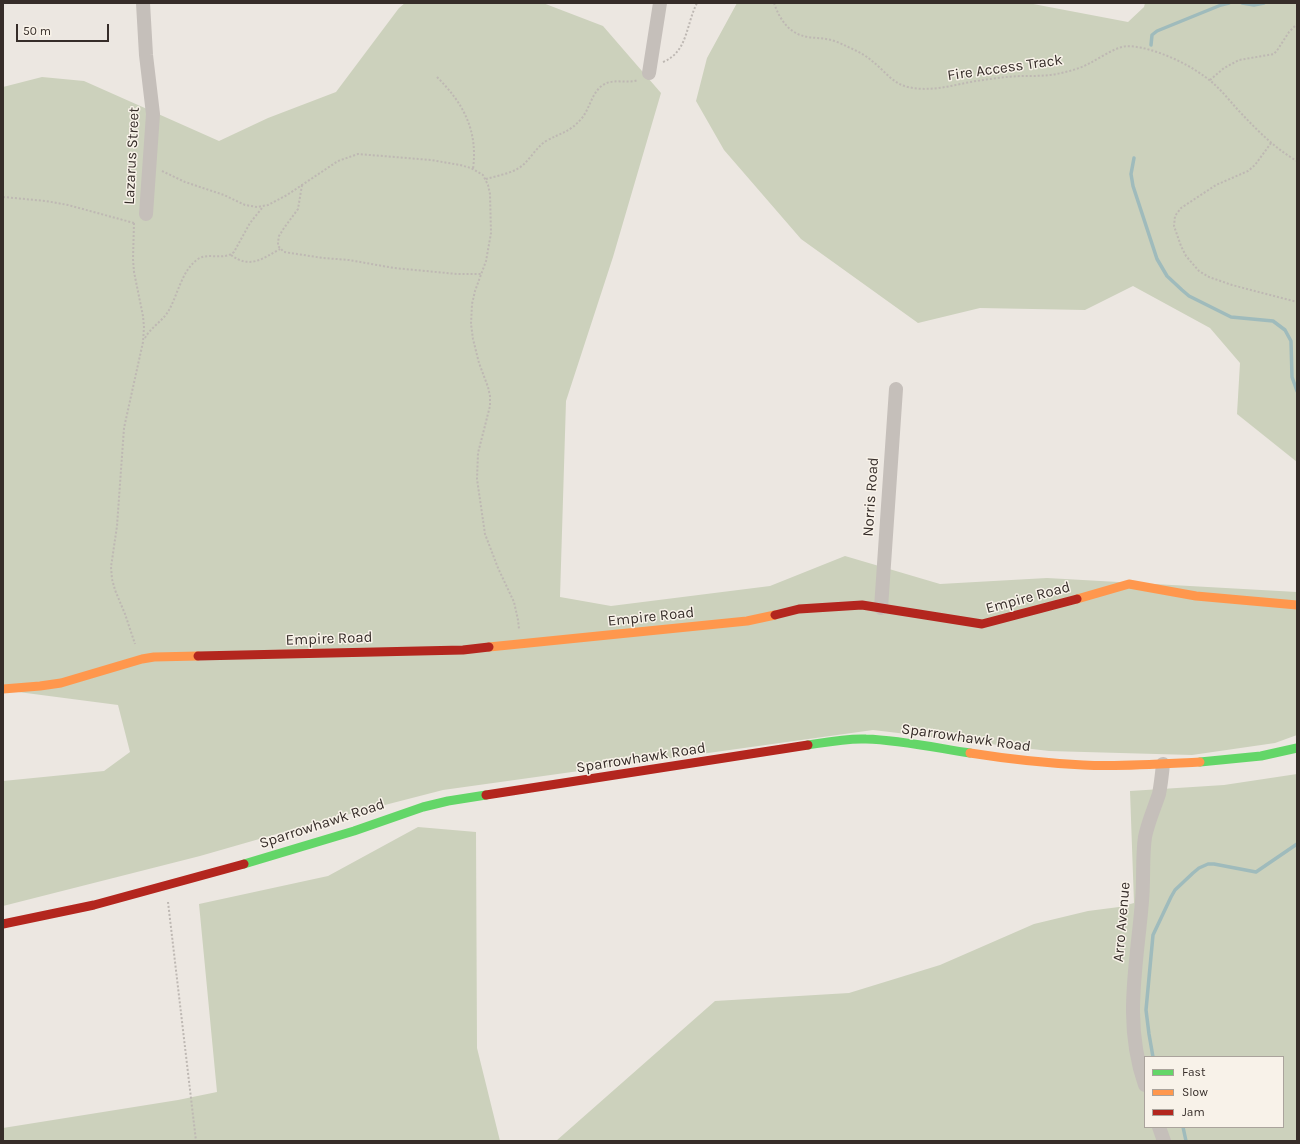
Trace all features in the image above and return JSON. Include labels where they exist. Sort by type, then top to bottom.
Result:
[{"type":"street","name":"Lazarus Street","points":[[143,3],[146,55],[153,114],[146,214]]},
{"type":"street","points":[[650,68],[660,3]]},
{"type":"street","name":"Norris Road","points":[[881,608],[896,390]]},
{"type":"street","name":"Empire Road","points":[[3,689],[49,685],[140,659],[154,657],[462,650],[747,621],[799,609],[862,605],[982,624],[1129,584],[1196,596],[1297,605]]},
{"type":"street","name":"Sparrowhawk Road","points":[[3,924],[94,905],[319,842],[423,807],[448,801],[812,744],[866,739],[988,757],[1051,764],[1084,765],[1162,764],[1242,758],[1297,748]]},
{"type":"street","name":"Arro Avenue","points":[[1144,1082],[1137,1058],[1133,1028],[1134,973],[1142,902],[1145,838],[1159,790],[1162,764]]},
{"type":"street","points":[[1159,1128],[1164,1141]]},
{"type":"path","points":[[486,179],[516,170],[525,163],[546,141],[569,131],[582,117],[597,90],[605,83],[611,81],[628,83],[635,81],[640,79],[650,68],[668,60],[678,51],[686,38],[696,3]]},
{"type":"path","name":"Fire Access Track","points":[[774,3],[782,20],[793,31],[807,37],[834,41],[858,52],[873,62],[893,80],[907,87],[928,89],[982,80],[1056,74],[1088,64],[1117,49],[1129,46],[1145,49],[1172,58],[1196,70],[1210,81],[1271,143],[1297,161]]},
{"type":"path","points":[[1210,81],[1224,68],[1235,61],[1274,54],[1289,32],[1297,24]]},
{"type":"path","points":[[437,78],[455,96],[468,119],[474,142],[473,169]]},
{"type":"path","points":[[1271,143],[1258,162],[1248,170],[1216,185],[1181,208],[1175,216],[1174,226],[1180,246],[1186,256],[1204,274],[1216,280],[1297,302]]},
{"type":"path","points":[[150,165],[185,182],[245,205],[257,208],[263,207],[286,195],[338,161],[358,154],[431,160],[460,165],[473,169],[483,175],[488,185],[491,233],[487,254],[472,304],[471,324],[479,363],[488,387],[490,406],[478,453],[477,479],[485,534],[517,612],[518,644]]},
{"type":"path","points":[[302,185],[298,209],[280,236],[278,242],[278,246],[284,252],[349,260],[394,268],[457,274],[481,274]]},
{"type":"path","points":[[3,197],[68,205],[134,223],[143,219],[146,214]]},
{"type":"path","points":[[144,339],[170,309],[192,264],[201,257],[223,257],[230,255],[238,246],[256,215],[263,207]]},
{"type":"path","points":[[134,223],[134,272],[143,316],[144,339],[124,428],[117,526],[111,567],[115,590],[125,614],[140,659]]},
{"type":"path","points":[[230,255],[241,261],[253,262],[261,260],[280,249]]},
{"type":"path","points":[[166,884],[196,1141]]},
{"type":"green space","points":[[405,3],[543,3],[603,26],[661,93],[613,257],[566,401],[560,597],[611,606],[770,586],[845,556],[940,584],[1047,578],[1297,592],[1297,735],[1275,743],[1192,755],[1049,751],[873,730],[443,790],[315,823],[200,856],[3,906],[3,781],[104,771],[130,752],[118,705],[3,690],[3,87],[42,77],[84,81],[219,141],[268,118],[336,92],[399,8]]},
{"type":"green space","points":[[737,3],[1028,3],[1128,22],[1144,7],[1145,3],[1297,3],[1297,462],[1237,414],[1240,363],[1210,328],[1133,286],[1085,310],[980,308],[918,323],[801,239],[724,150],[696,101],[707,58]]},
{"type":"green space","points":[[1297,774],[1297,1141],[556,1141],[715,1001],[849,993],[940,965],[1034,924],[1088,911],[1119,907],[1134,903],[1130,791],[1224,785]]},
{"type":"green space","points":[[418,827],[476,832],[477,1048],[500,1141],[3,1141],[3,1128],[178,1100],[217,1092],[199,904],[328,876]]},
{"type":"waterway","points":[[1151,45],[1152,35],[1157,31],[1229,3]]},
{"type":"waterway","points":[[1242,3],[1254,5],[1264,3]]},
{"type":"waterway","points":[[1134,158],[1131,174],[1133,186],[1157,259],[1167,276],[1189,296],[1231,317],[1273,321],[1285,330],[1291,341],[1292,377],[1297,391]]},
{"type":"waterway","points":[[1153,1056],[1146,1010],[1153,935],[1175,890],[1199,868],[1208,864],[1256,872],[1297,844]]},
{"type":"waterway","points":[[1183,1128],[1186,1141]]},
{"type":"traffic: fast","points":[[808,745],[844,740],[866,739],[905,743],[970,753]]},
{"type":"traffic: fast","points":[[1200,762],[1261,756],[1297,748]]},
{"type":"traffic: fast","points":[[244,864],[354,831],[423,807],[448,801],[486,795]]},
{"type":"traffic: slow","points":[[1077,599],[1129,584],[1196,596],[1297,605]]},
{"type":"traffic: slow","points":[[489,647],[747,621],[775,615]]},
{"type":"traffic: slow","points":[[3,689],[61,683],[142,659],[154,657],[198,656]]},
{"type":"traffic: slow","points":[[970,753],[1055,763],[1098,766],[1200,762]]},
{"type":"traffic: jam","points":[[775,615],[799,609],[862,605],[982,624],[1077,599]]},
{"type":"traffic: jam","points":[[198,656],[463,650],[489,647]]},
{"type":"traffic: jam","points":[[486,795],[808,745]]},
{"type":"traffic: jam","points":[[3,924],[94,905],[244,864]]}]
